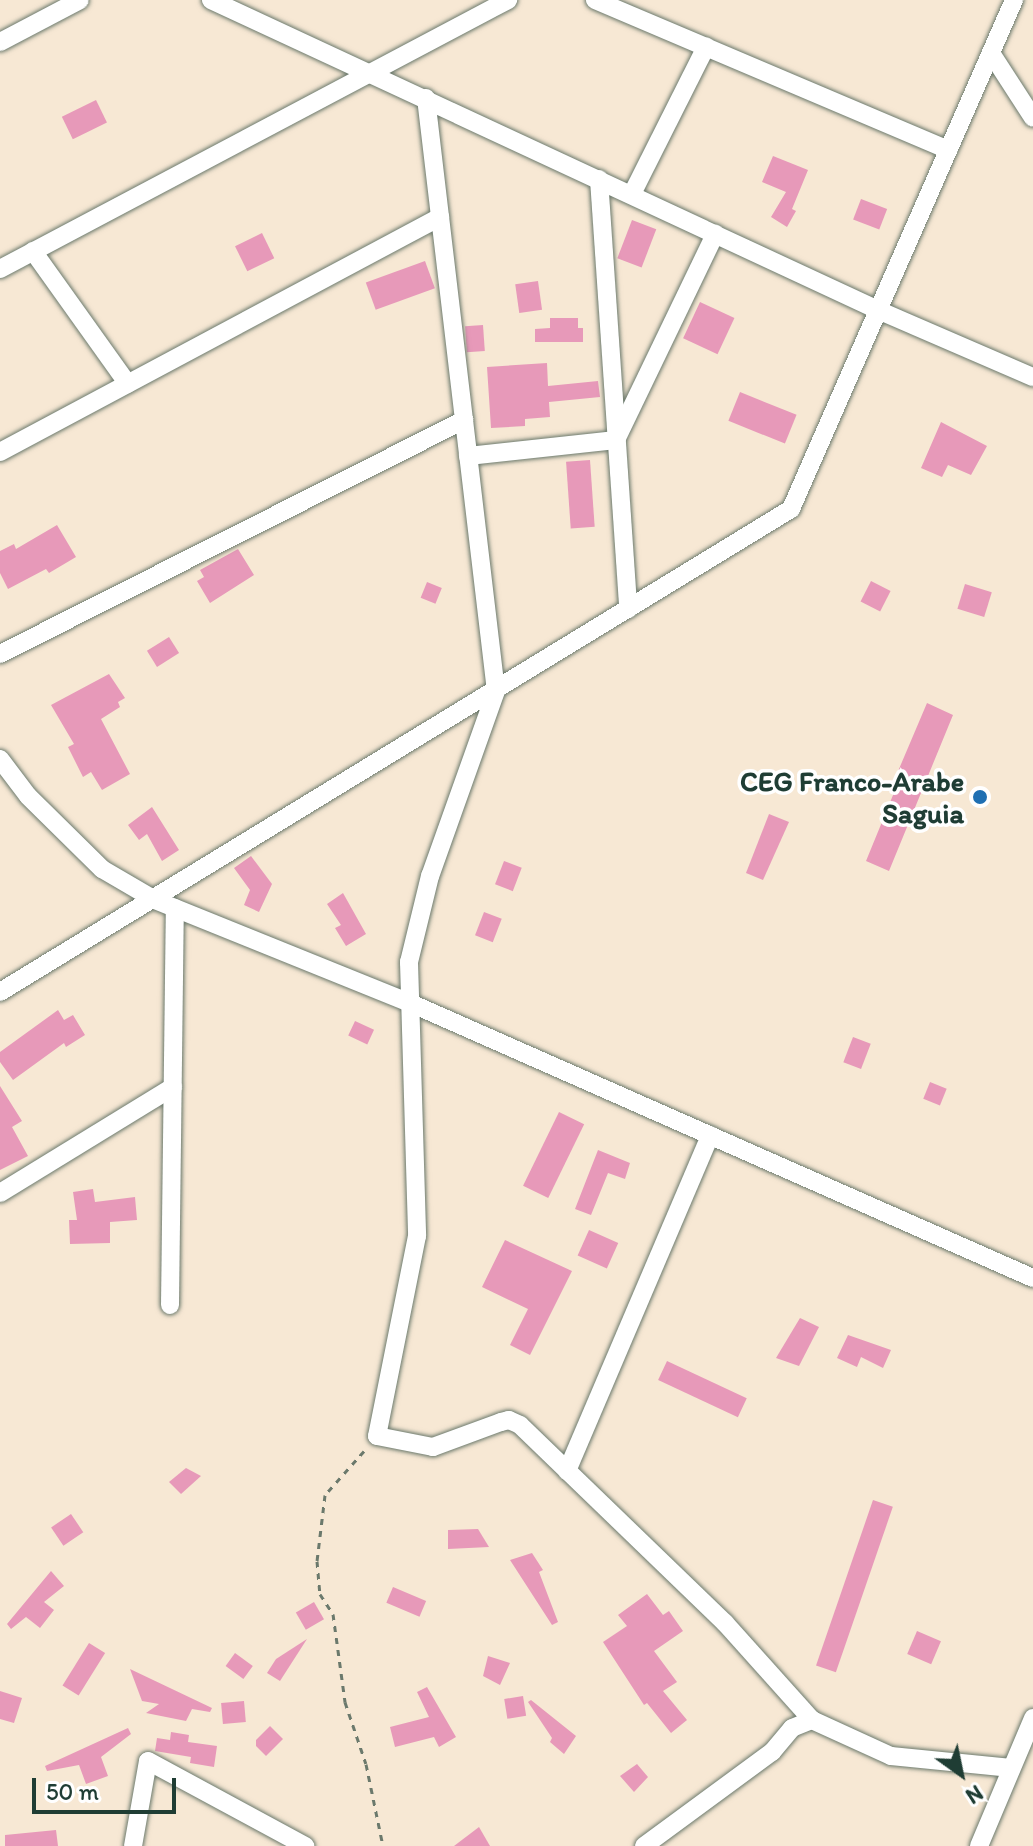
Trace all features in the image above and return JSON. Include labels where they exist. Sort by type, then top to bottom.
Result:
[{"type":"street","points":[[0,42],[80,0]]},
{"type":"street","points":[[211,0],[878,310],[1033,377]]},
{"type":"street","points":[[0,269],[508,0]]},
{"type":"street","points":[[595,0],[948,150]]},
{"type":"street","points":[[0,992],[791,509],[1014,0]]},
{"type":"street","points":[[632,194],[706,47]]},
{"type":"street","points":[[991,53],[1033,118]]},
{"type":"street","points":[[426,98],[496,691],[417,921],[409,962],[417,1236],[377,1436],[433,1447],[509,1420],[520,1425],[725,1623],[812,1720],[891,1756],[1011,1768]]},
{"type":"street","points":[[599,179],[628,609]]},
{"type":"street","points":[[0,452],[440,217]]},
{"type":"street","points":[[616,440],[715,234]]},
{"type":"street","points":[[33,251],[128,384]]},
{"type":"street","points":[[0,654],[464,420]]},
{"type":"street","points":[[468,456],[616,440]]},
{"type":"street","points":[[0,759],[28,796],[102,869],[155,900],[408,1002],[1033,1278]]},
{"type":"street","points":[[170,1305],[175,908]]},
{"type":"street","points":[[0,1193],[173,1087]]},
{"type":"street","points":[[567,1471],[710,1135]]},
{"type":"street","points":[[979,1846],[1033,1718]]},
{"type":"street","points":[[644,1846],[772,1752],[792,1728],[812,1720]]},
{"type":"street","points":[[133,1846],[132,1831],[148,1761],[305,1846]]},
{"type":"path","points":[[377,1436],[325,1495],[317,1561],[320,1594],[333,1614],[345,1702],[366,1764],[383,1846]]},
{"type":"building","points":[[96,100],[107,122],[73,139],[62,117]]},
{"type":"building","points":[[773,156],[808,170],[792,209],[796,211],[787,227],[771,217],[786,192],[762,182]]},
{"type":"building","points":[[861,199],[887,209],[879,230],[853,220]]},
{"type":"building","points":[[632,220],[656,229],[642,268],[617,258]]},
{"type":"building","points":[[262,233],[274,258],[247,271],[235,246]]},
{"type":"building","points":[[425,261],[435,288],[376,310],[366,283]]},
{"type":"building","points":[[538,281],[542,310],[519,313],[515,284]]},
{"type":"building","points":[[700,302],[734,318],[718,354],[683,338]]},
{"type":"building","points":[[550,318],[578,318],[578,328],[583,328],[583,342],[535,342],[535,329],[550,328]]},
{"type":"building","points":[[483,325],[485,351],[467,352],[465,326]]},
{"type":"building","points":[[547,363],[548,386],[598,381],[600,397],[549,402],[550,417],[525,419],[525,426],[491,428],[487,367]]},
{"type":"building","points":[[740,392],[797,415],[785,444],[728,421]]},
{"type":"building","points":[[941,422],[987,446],[971,475],[948,465],[942,477],[921,468]]},
{"type":"building","points":[[590,460],[595,527],[571,529],[566,462]]},
{"type":"building","points":[[57,525],[76,557],[49,573],[46,569],[8,589],[0,573],[0,551],[14,544],[16,549]]},
{"type":"building","points":[[238,549],[254,575],[210,603],[197,581],[204,577],[200,570]]},
{"type":"building","points":[[871,581],[891,591],[880,611],[861,601]]},
{"type":"building","points":[[427,582],[442,588],[435,604],[421,598]]},
{"type":"building","points":[[965,584],[992,592],[984,617],[957,609]]},
{"type":"building","points":[[169,637],[179,653],[157,667],[147,651]]},
{"type":"building","points":[[109,674],[125,698],[118,702],[120,707],[101,719],[130,774],[102,790],[91,772],[83,777],[68,747],[74,744],[51,705]]},
{"type":"building","points":[[927,703],[953,715],[889,871],[866,861],[900,778],[896,776]]},
{"type":"building","points":[[152,807],[179,850],[162,861],[147,834],[139,840],[128,825]]},
{"type":"building","points":[[769,814],[789,822],[763,880],[746,873]]},
{"type":"building","points":[[251,856],[272,884],[259,912],[244,905],[250,890],[234,868]]},
{"type":"building","points":[[504,861],[522,868],[513,891],[495,884]]},
{"type":"building","points":[[343,893],[366,934],[346,946],[335,928],[341,925],[327,904]]},
{"type":"building","points":[[484,912],[502,919],[493,942],[475,935]]},
{"type":"building","points":[[58,1010],[64,1020],[73,1015],[85,1035],[66,1047],[64,1043],[13,1080],[0,1062],[0,1052]]},
{"type":"building","points":[[355,1021],[374,1030],[367,1044],[348,1036]]},
{"type":"building","points":[[853,1037],[871,1044],[861,1069],[843,1062]]},
{"type":"building","points":[[930,1082],[947,1089],[940,1105],[923,1099]]},
{"type":"building","points":[[0,1086],[22,1121],[12,1127],[28,1156],[0,1170]]},
{"type":"building","points":[[559,1112],[584,1124],[548,1198],[523,1186]]},
{"type":"building","points":[[598,1150],[630,1163],[625,1179],[608,1173],[591,1215],[575,1209]]},
{"type":"building","points":[[93,1189],[95,1202],[135,1197],[137,1220],[110,1222],[110,1243],[70,1244],[69,1220],[77,1220],[73,1192]]},
{"type":"building","points":[[589,1230],[618,1243],[607,1269],[578,1256]]},
{"type":"building","points":[[505,1240],[572,1271],[530,1355],[510,1345],[528,1309],[482,1287]]},
{"type":"building","points":[[800,1318],[819,1327],[799,1366],[776,1358]]},
{"type":"building","points":[[848,1335],[891,1350],[883,1368],[861,1357],[857,1367],[837,1358]]},
{"type":"building","points":[[667,1361],[747,1398],[738,1417],[658,1380]]},
{"type":"building","points":[[186,1468],[201,1476],[181,1494],[169,1482]]},
{"type":"building","points":[[873,1500],[893,1507],[836,1672],[816,1665]]},
{"type":"building","points":[[71,1514],[83,1532],[63,1546],[51,1527]]},
{"type":"building","points":[[478,1529],[489,1547],[448,1549],[448,1530]]},
{"type":"building","points":[[532,1553],[543,1570],[539,1572],[558,1622],[552,1625],[510,1560]]},
{"type":"building","points":[[51,1571],[64,1586],[44,1602],[54,1610],[40,1628],[26,1617],[11,1629],[7,1624]]},
{"type":"building","points":[[393,1587],[426,1601],[419,1617],[386,1603]]},
{"type":"building","points":[[647,1594],[663,1615],[669,1611],[683,1631],[654,1651],[677,1682],[663,1691],[687,1720],[671,1733],[647,1703],[644,1705],[603,1642],[627,1626],[618,1615]]},
{"type":"building","points":[[314,1602],[324,1619],[306,1630],[296,1612]]},
{"type":"building","points":[[917,1631],[941,1641],[931,1664],[907,1654]]},
{"type":"building","points":[[307,1639],[280,1681],[267,1673],[276,1659]]},
{"type":"building","points":[[89,1643],[105,1653],[79,1695],[63,1685]]},
{"type":"building","points":[[235,1653],[253,1666],[243,1679],[226,1666]]},
{"type":"building","points":[[488,1656],[510,1663],[500,1685],[483,1676]]},
{"type":"building","points":[[130,1669],[212,1708],[210,1712],[192,1709],[186,1721],[146,1713],[159,1704],[142,1701]]},
{"type":"building","points":[[427,1687],[456,1737],[439,1747],[434,1737],[395,1747],[390,1727],[429,1717],[417,1692]]},
{"type":"building","points":[[0,1691],[22,1698],[14,1723],[0,1719]]},
{"type":"building","points":[[523,1696],[526,1716],[507,1719],[504,1699]]},
{"type":"building","points":[[531,1700],[576,1736],[564,1754],[550,1742],[552,1738],[528,1702]]},
{"type":"building","points":[[244,1701],[246,1722],[223,1724],[221,1703]]},
{"type":"building","points":[[270,1726],[283,1739],[266,1756],[256,1746],[256,1740]]},
{"type":"building","points":[[128,1728],[131,1734],[101,1757],[108,1776],[86,1784],[79,1765],[47,1771],[45,1766]]},
{"type":"building","points":[[171,1732],[189,1735],[188,1742],[217,1746],[214,1767],[190,1763],[191,1757],[155,1751],[157,1738],[170,1740]]},
{"type":"building","points":[[637,1764],[648,1777],[634,1792],[620,1776]]},
{"type":"building","points":[[479,1827],[490,1846],[454,1846]]},
{"type":"building","points":[[56,1830],[58,1846],[5,1846],[5,1835]]},
{"type":"place","name":"CEG Franco-Arabe Saguia","points":[[980,797]]}]
